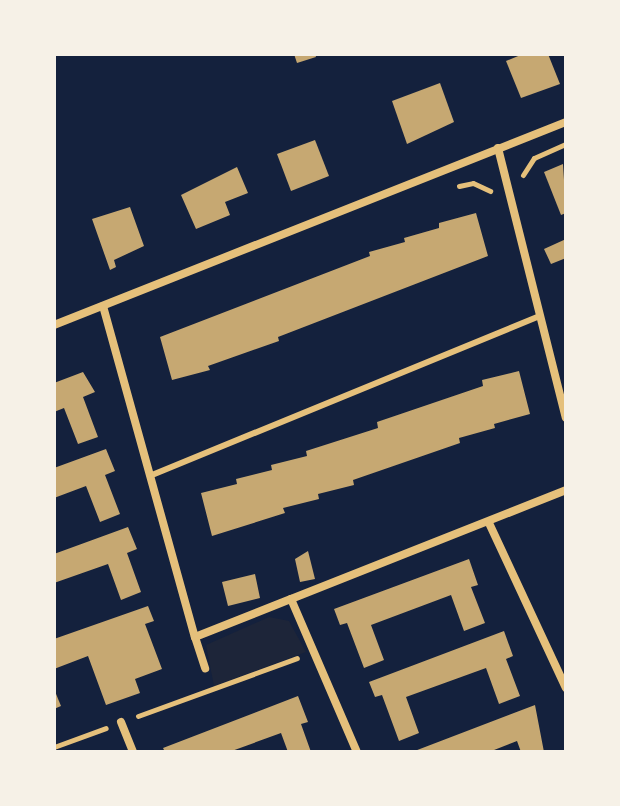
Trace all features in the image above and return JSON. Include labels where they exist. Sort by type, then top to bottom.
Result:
[{"type":"street","points":[[54,325],[566,122]]},
{"type":"street","points":[[498,148],[566,418]]},
{"type":"street","points":[[103,306],[205,668]]},
{"type":"street","points":[[195,637],[566,490]]},
{"type":"street","points":[[489,523],[566,688]]},
{"type":"street","points":[[291,599],[357,752]]},
{"type":"street","points":[[121,722],[133,752]]},
{"type":"lane","points":[[152,475],[540,316]]},
{"type":"path","points":[[456,186],[473,183],[487,187],[497,205],[512,201]]},
{"type":"path","points":[[54,747],[314,652]]},
{"type":"shaded area","points":[[269,617],[289,621],[306,652],[214,686],[206,645]]},
{"type":"building","points":[[294,54],[315,54],[316,57],[297,63]]},
{"type":"building","points":[[523,54],[548,54],[560,84],[521,98],[506,61]]},
{"type":"building","points":[[440,83],[454,122],[407,144],[392,101]]},
{"type":"building","points":[[315,140],[329,176],[291,191],[277,154]]},
{"type":"building","points":[[563,164],[566,213],[561,215],[544,172]]},
{"type":"building","points":[[237,167],[248,193],[225,202],[230,215],[196,229],[181,195]]},
{"type":"building","points":[[130,207],[144,246],[114,260],[116,267],[110,270],[92,219]]},
{"type":"building","points":[[476,213],[488,256],[278,337],[279,341],[208,366],[210,370],[172,380],[160,337],[370,256],[369,252],[405,242],[404,238],[439,228],[439,223]]},
{"type":"building","points":[[566,239],[566,258],[551,264],[544,249]]},
{"type":"building","points":[[519,371],[530,414],[494,424],[495,428],[459,438],[460,443],[353,480],[354,485],[318,494],[319,499],[283,508],[285,513],[212,536],[201,493],[237,484],[236,479],[272,470],[271,465],[307,456],[306,451],[378,428],[377,422],[483,386],[482,380]]},
{"type":"building","points":[[83,372],[95,392],[83,397],[98,437],[78,444],[64,408],[54,412],[54,383]]},
{"type":"building","points":[[106,449],[115,471],[105,475],[120,514],[100,522],[86,486],[54,498],[54,468]]},
{"type":"building","points":[[128,527],[137,549],[127,553],[141,592],[121,600],[108,564],[54,583],[54,554]]},
{"type":"building","points":[[308,551],[315,579],[300,582],[295,559]]},
{"type":"building","points":[[469,559],[478,585],[471,587],[485,623],[464,631],[451,595],[371,625],[384,660],[364,668],[347,623],[340,625],[334,609]]},
{"type":"building","points":[[255,574],[260,598],[228,606],[222,582]]},
{"type":"building","points":[[148,606],[154,621],[145,624],[162,669],[135,679],[140,693],[106,705],[88,656],[54,669],[54,639]]},
{"type":"building","points":[[504,631],[513,656],[506,659],[520,696],[499,704],[486,668],[406,697],[419,733],[399,741],[382,695],[375,697],[369,682]]},
{"type":"building","points":[[54,689],[61,706],[54,709]]},
{"type":"building","points":[[298,696],[308,722],[301,724],[311,752],[288,752],[281,733],[229,752],[165,752],[163,748]]},
{"type":"building","points":[[535,705],[544,752],[521,752],[517,741],[489,752],[412,752]]}]
